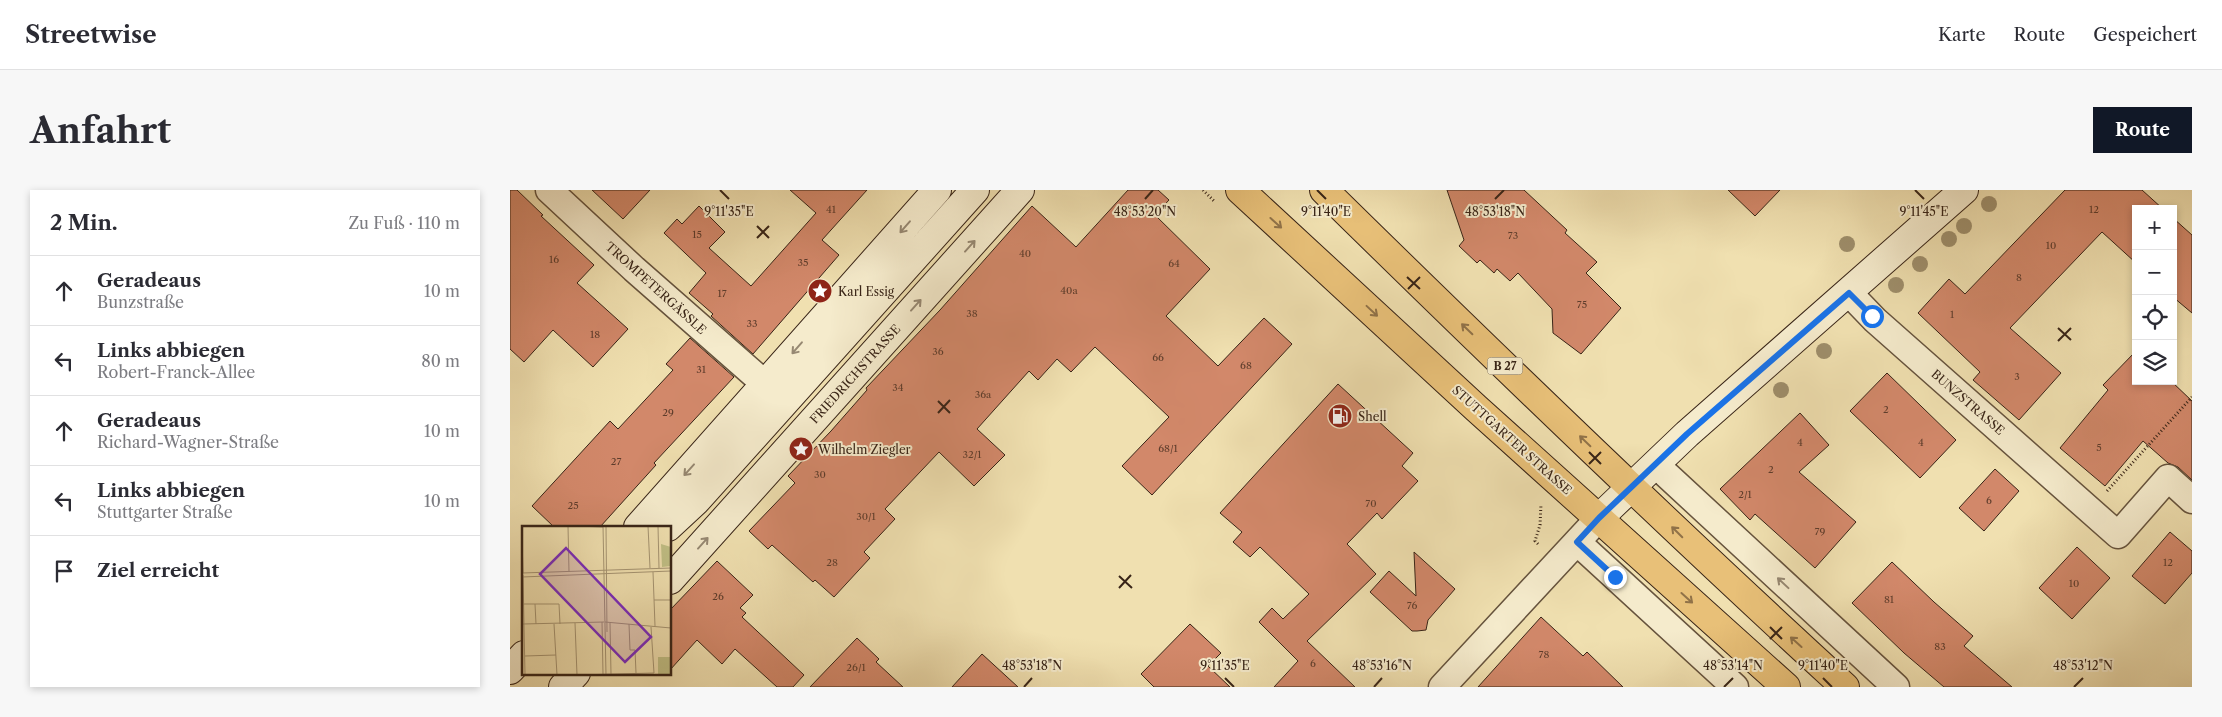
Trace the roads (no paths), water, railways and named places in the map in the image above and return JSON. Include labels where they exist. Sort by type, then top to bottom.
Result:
[{"type":"main road","points":[[639,526],[937,190]]},
{"type":"main road","points":[[669,526],[696,501],[975,190]]},
{"type":"main road","name":"FRIEDRICHSTRASSE","points":[[671,579],[1020,190]]},
{"type":"main road","name":"STUTTGARTER STRASSE","points":[[1240,190],[1476,408],[1786,687]]},
{"type":"main road","name":"B 27","points":[[1324,190],[1633,487],[1689,544],[1845,687]]},
{"type":"main road","points":[[1599,518],[1687,434],[1964,190]]},
{"type":"main road","points":[[671,537],[696,501]]},
{"type":"main road","points":[[510,672],[522,657]]},
{"type":"main road","points":[[510,672],[522,665]]},
{"type":"street","name":"TROMPETERGÄSSLE","points":[[549,190],[634,269],[765,384]]},
{"type":"street","name":"BUNZSTRASSE","points":[[1849,293],[1875,320],[2118,535],[2168,478],[2192,500]]},
{"type":"street","points":[[1656,465],[1896,687]]},
{"type":"street","points":[[1442,687],[1599,518]]},
{"type":"street","points":[[1577,542],[1735,687]]},
{"type":"place","name":"Karl Essig","points":[[820,291]]},
{"type":"place","name":"Shell","points":[[1340,416]]},
{"type":"place","name":"Wilhelm Ziegler","points":[[801,449]]}]
